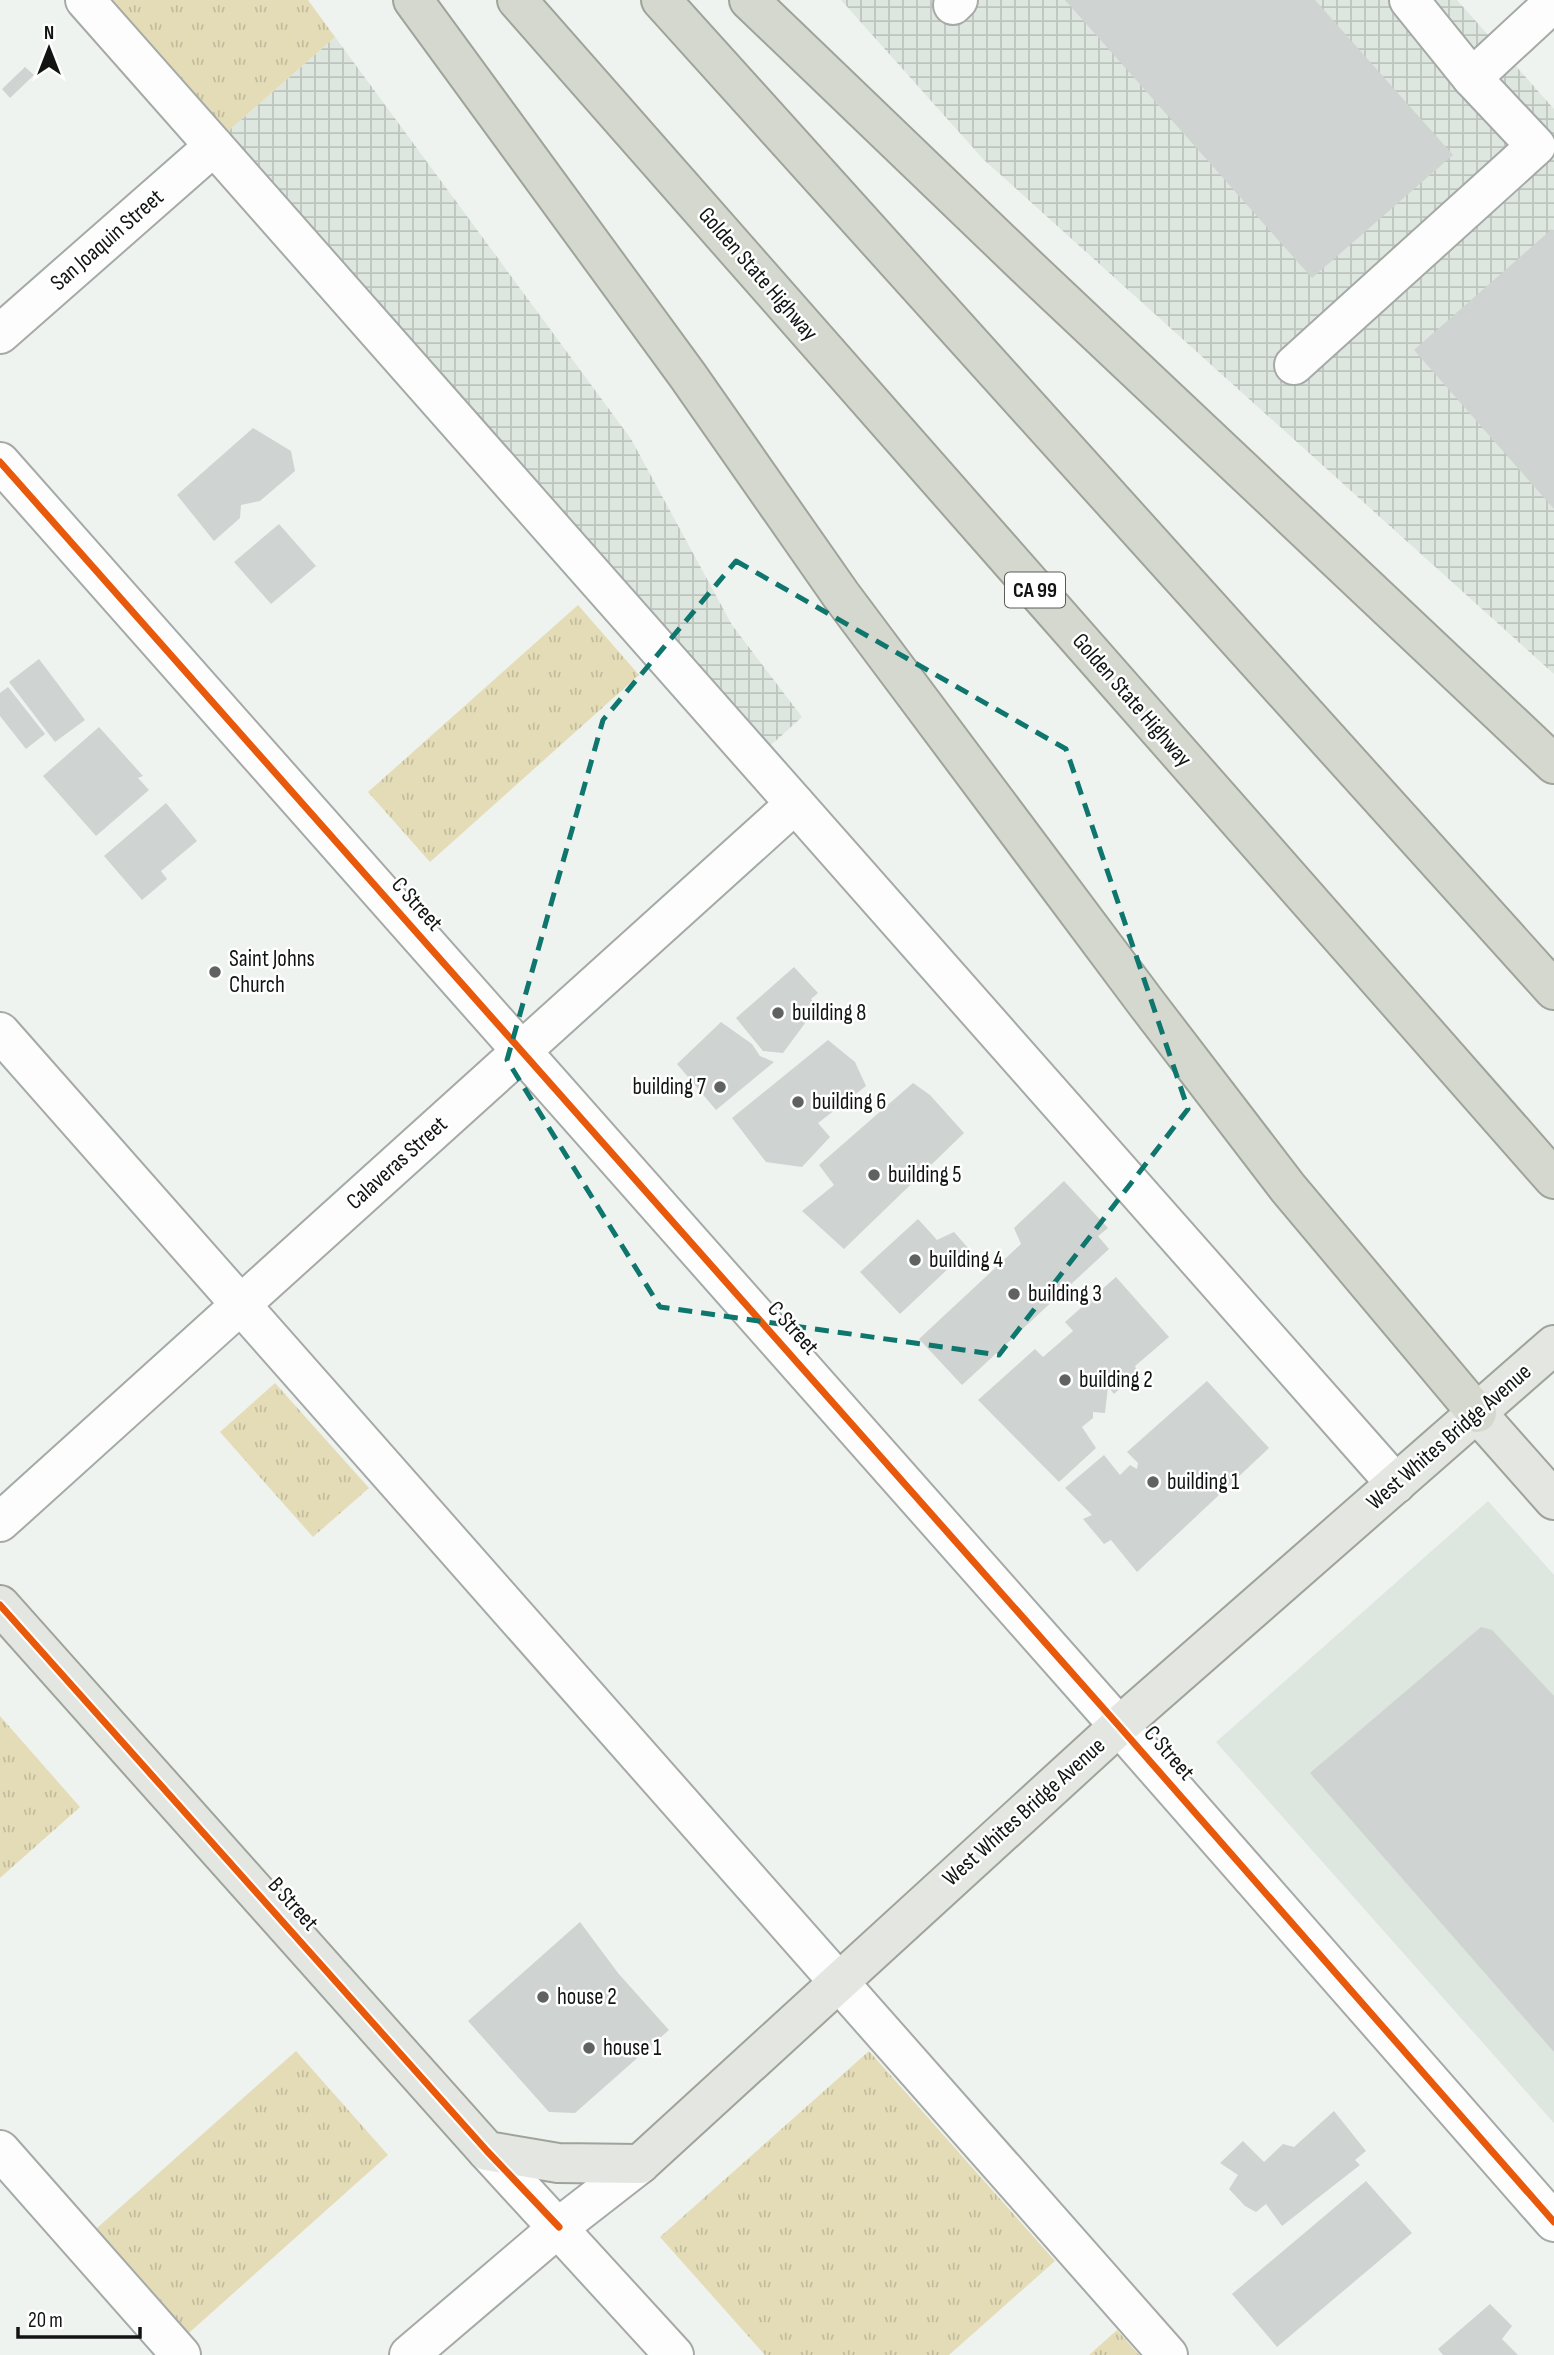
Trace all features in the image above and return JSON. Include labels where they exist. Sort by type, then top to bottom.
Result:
[{"type":"highway","points":[[413,0],[688,376],[841,595],[1147,1004],[1288,1188],[1476,1413]]},
{"type":"highway","name":"Golden State Highway","points":[[517,0],[1554,1180]]},
{"type":"highway","points":[[661,0],[1554,990]]},
{"type":"highway","points":[[749,0],[1015,256],[1554,764]]},
{"type":"main road","name":"West Whites Bridge Avenue","points":[[640,2164],[1119,1726],[1554,1345]]},
{"type":"main road","points":[[1476,1413],[1554,1500]]},
{"type":"main road","name":"B Street","points":[[0,1605],[487,2151]]},
{"type":"main road","points":[[487,2151],[558,2163],[640,2164]]},
{"type":"street","points":[[85,0],[1396,1484]]},
{"type":"street","points":[[1294,365],[1548,142],[1472,78],[1409,0]]},
{"type":"street","points":[[1472,78],[1554,2]]},
{"type":"street","name":"San Joaquin Street","points":[[0,334],[214,146]]},
{"type":"street","name":"C Street","points":[[0,462],[1119,1726],[1554,2222]]},
{"type":"street","name":"Calaveras Street","points":[[0,1522],[795,804]]},
{"type":"street","points":[[0,1032],[840,1980],[1168,2355]]},
{"type":"street","points":[[0,2150],[181,2355]]},
{"type":"street","name":"B Street","points":[[487,2151],[674,2355]]},
{"type":"street","name":"West Whites Bridge Avenue","points":[[410,2355],[559,2227],[640,2164]]},
{"type":"highlighted area","points":[[736,561],[1066,749],[1188,1109],[999,1355],[660,1307],[507,1060],[603,720]]},
{"type":"shaded area","points":[[841,0],[1457,0],[1554,109],[1554,674],[983,159]]},
{"type":"shaded area","points":[[335,37],[631,439],[732,625],[802,717],[760,755],[218,140]]},
{"type":"shaded area","points":[[1488,1501],[1554,1575],[1554,2123],[1216,1742]]},
{"type":"green space","points":[[89,0],[308,0],[335,37],[218,140]]},
{"type":"green space","points":[[578,605],[639,675],[430,862],[368,792]]},
{"type":"green space","points":[[275,1383],[369,1488],[313,1537],[220,1432]]},
{"type":"green space","points":[[0,1716],[80,1807],[0,1878]]},
{"type":"green space","points":[[296,2051],[388,2155],[181,2340],[88,2236]]},
{"type":"green space","points":[[869,2051],[1055,2261],[949,2355],[765,2355],[660,2237]]},
{"type":"green space","points":[[1117,2330],[1139,2355],[1089,2355]]},
{"type":"building","points":[[1065,0],[1315,0],[1453,155],[1312,278]]},
{"type":"building","points":[[25,67],[34,75],[10,98],[2,89]]},
{"type":"building","points":[[1552,229],[1554,231],[1554,509],[1414,350]]},
{"type":"building","points":[[253,428],[291,451],[295,471],[260,501],[241,505],[240,518],[214,541],[177,495]]},
{"type":"building","points":[[279,524],[316,566],[271,604],[234,562]]},
{"type":"building","points":[[39,659],[85,720],[55,742],[9,682]]},
{"type":"building","points":[[8,687],[45,734],[26,749],[0,716],[0,693]]},
{"type":"building","points":[[99,727],[143,776],[138,778],[149,790],[96,836],[43,776]]},
{"type":"building","points":[[166,803],[197,841],[161,871],[167,879],[142,900],[104,856]]},
{"type":"building","name":"building 8","points":[[794,967],[818,993],[811,999],[817,1007],[783,1053],[763,1051],[736,1018]]},
{"type":"building","name":"building 7","points":[[721,1022],[752,1044],[760,1056],[774,1062],[716,1110],[677,1064]]},
{"type":"building","name":"building 6","points":[[828,1040],[855,1062],[866,1086],[818,1123],[830,1137],[802,1167],[766,1162],[732,1118]]},
{"type":"building","name":"building 5","points":[[913,1083],[930,1095],[964,1133],[844,1249],[802,1211],[834,1185],[819,1165]]},
{"type":"building","name":"building 3","points":[[1064,1181],[1108,1228],[1098,1236],[1109,1249],[962,1385],[919,1339],[1021,1244],[1014,1228]]},
{"type":"building","name":"building 4","points":[[918,1219],[937,1240],[954,1232],[969,1249],[900,1314],[860,1272]]},
{"type":"building","name":"building 2","points":[[1116,1277],[1169,1337],[1135,1366],[1138,1373],[1114,1394],[1108,1387],[1105,1413],[1093,1412],[1093,1418],[1082,1427],[1096,1448],[1059,1482],[978,1400],[1035,1349],[1043,1357],[1073,1331],[1065,1322]]},
{"type":"building","name":"building 1","points":[[1207,1381],[1269,1448],[1137,1572],[1111,1540],[1104,1544],[1083,1519],[1092,1515],[1065,1488],[1104,1455],[1120,1475],[1130,1465],[1137,1469],[1138,1463],[1127,1452]]},
{"type":"building","points":[[1481,1627],[1492,1630],[1554,1696],[1554,2052],[1310,1773]]},
{"type":"building","points":[[580,1922],[618,1973],[669,2030],[575,2113],[549,2112],[468,2021]]},
{"type":"building","points":[[1334,2111],[1366,2151],[1355,2160],[1360,2165],[1282,2226],[1266,2204],[1256,2212],[1245,2206],[1229,2189],[1238,2175],[1220,2163],[1243,2141],[1264,2162],[1283,2144],[1294,2147]]},
{"type":"building","points":[[1366,2181],[1412,2233],[1277,2347],[1232,2294]]},
{"type":"building","points":[[1490,2304],[1512,2326],[1502,2339],[1518,2355],[1443,2355],[1438,2349]]},
{"type":"cycle path","points":[[0,462],[1119,1726],[1554,2222]]},
{"type":"cycle path","points":[[0,1605],[487,2151],[559,2227]]},
{"type":"place","name":"Saint Johns Church","points":[[215,972]]},
{"type":"place","name":"building 8","points":[[778,1013]]},
{"type":"place","name":"building 7","points":[[720,1087]]},
{"type":"place","name":"building 6","points":[[798,1102]]},
{"type":"place","name":"building 5","points":[[874,1175]]},
{"type":"place","name":"building 4","points":[[915,1260]]},
{"type":"place","name":"building 3","points":[[1014,1294]]},
{"type":"place","name":"building 2","points":[[1065,1380]]},
{"type":"place","name":"building 1","points":[[1153,1482]]},
{"type":"place","name":"house 2","points":[[543,1997]]},
{"type":"place","name":"house 1","points":[[589,2048]]}]
